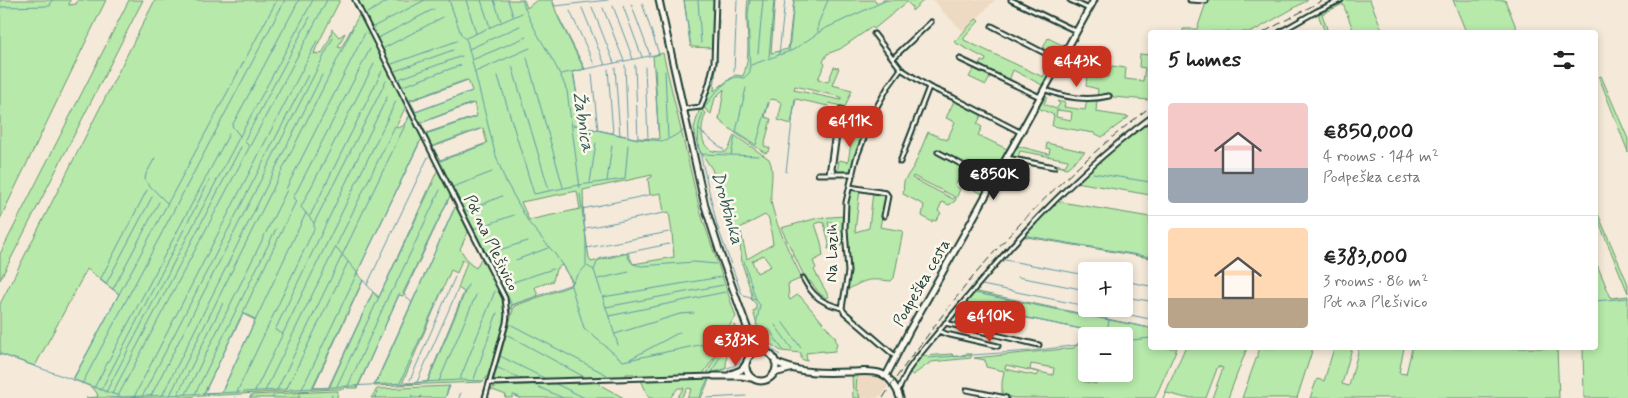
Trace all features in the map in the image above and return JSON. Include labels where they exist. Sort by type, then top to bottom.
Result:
[{"type":"main road","points":[[659,0],[705,206],[751,338],[775,362],[790,369],[815,372],[875,372],[886,376],[898,391],[900,398]]},
{"type":"main road","name":"Podpeška cesta","points":[[886,376],[895,356],[1094,0]]},
{"type":"main road","points":[[727,376],[741,370],[746,363],[750,356],[751,338]]},
{"type":"main road","points":[[750,356],[754,353],[763,352]]},
{"type":"main road","points":[[774,373],[775,362]]},
{"type":"main road","points":[[746,363],[747,371],[752,378]]},
{"type":"main road","points":[[714,376],[752,378],[762,381],[774,373],[790,369]]},
{"type":"street","name":"Pot na Plešivico","points":[[355,0],[505,298],[506,324],[489,383]]},
{"type":"street","points":[[684,109],[701,107],[709,84],[714,62],[716,0]]},
{"type":"street","points":[[1011,0],[1076,31]]},
{"type":"street","points":[[1070,0],[1089,9]]},
{"type":"street","points":[[1190,0],[1206,1]]},
{"type":"street","points":[[1284,30],[1341,0]]},
{"type":"street","points":[[893,58],[931,22]]},
{"type":"street","points":[[992,26],[1060,61]]},
{"type":"street","points":[[874,34],[901,70],[929,87],[1021,132]]},
{"type":"street","points":[[960,59],[1040,97]]},
{"type":"street","name":"Na Lazih","points":[[895,356],[844,312],[842,308],[848,272],[846,202],[861,144],[875,110],[888,87],[901,70]]},
{"type":"street","points":[[900,162],[929,87]]},
{"type":"street","points":[[1044,89],[1062,95],[1094,99],[1109,96]]},
{"type":"street","points":[[834,174],[832,169],[842,109]]},
{"type":"street","points":[[898,391],[908,370],[1004,252],[1102,155],[1148,120]]},
{"type":"street","points":[[829,174],[836,126]]},
{"type":"street","points":[[938,152],[994,181]]},
{"type":"street","points":[[1007,158],[1054,167]]},
{"type":"street","points":[[818,174],[853,174]]},
{"type":"street","points":[[850,187],[886,193],[888,196],[884,216]]},
{"type":"street","points":[[803,278],[809,290],[815,296],[822,301],[842,308]]},
{"type":"street","points":[[945,323],[1040,345]]},
{"type":"street","points":[[939,331],[998,346]]},
{"type":"street","points":[[485,398],[489,383],[714,376]]},
{"type":"street","points":[[967,390],[1006,398]]},
{"type":"shaded area","points":[[930,0],[995,0],[964,32],[942,11],[936,2]]},
{"type":"shaded area","points":[[857,375],[872,375],[886,381],[888,386],[882,396],[880,395],[878,398],[860,398],[856,390]]},
{"type":"green space","points":[[0,0],[70,0],[69,5],[76,4],[78,0],[106,0],[0,219]]},
{"type":"green space","points":[[129,0],[143,0],[0,280],[0,254]]},
{"type":"green space","points":[[155,0],[340,0],[314,54],[322,54],[332,29],[339,37],[345,33],[338,47],[341,48],[359,15],[361,16],[406,106],[396,127],[403,126],[410,115],[423,138],[357,273],[363,281],[313,388],[329,388],[373,292],[379,297],[438,169],[451,194],[403,296],[399,295],[357,388],[347,388],[346,386],[344,389],[165,398],[86,398],[98,397],[97,393],[92,388],[73,379],[119,294],[87,269],[35,366],[0,354],[0,304]],"holes":[[[243,314],[255,320],[222,392],[204,393]]]},
{"type":"green space","points":[[357,0],[524,0],[527,8],[537,0],[552,0],[557,14],[585,69],[573,72],[582,124],[584,127],[635,138],[659,139],[653,56],[663,53],[700,211],[736,317],[731,323],[721,347],[703,374],[637,377],[634,374],[626,374],[626,378],[492,381],[514,306],[570,286],[571,280],[562,265],[556,269],[553,281],[535,287],[538,296],[512,305],[509,316],[505,290],[503,290],[490,265],[491,263],[489,263]],"holes":[[[468,80],[472,91],[416,112],[410,101]],[[474,103],[477,116],[426,133],[421,123]],[[483,128],[487,143],[440,160],[433,147]],[[652,175],[648,179],[650,195],[661,193],[664,213],[669,212],[674,257],[633,264],[628,253],[591,262],[584,224],[583,190]],[[577,191],[580,209],[529,220],[521,202]]]},
{"type":"green space","points":[[684,0],[714,0],[713,48],[691,47]]},
{"type":"green space","points":[[748,0],[775,0],[771,53],[788,49],[794,0],[875,0],[876,3],[883,0],[924,0],[912,11],[912,7],[907,2],[874,29],[872,27],[840,49],[827,54],[823,62],[825,64],[818,79],[828,82],[834,67],[839,68],[832,85],[852,90],[845,107],[829,103],[828,106],[796,99],[791,124],[778,120],[782,103],[770,99],[765,117],[771,119],[764,146],[770,148],[765,153],[719,120],[724,89],[715,98],[711,114],[705,109],[704,104],[715,62],[716,18],[719,20],[714,91],[735,75],[743,76],[748,48]],"holes":[[[795,86],[841,97],[841,100],[794,90]]]},
{"type":"green space","points":[[1207,0],[1308,0],[1256,30],[1183,30],[1197,29]]},
{"type":"green space","points":[[1344,0],[1370,0],[1382,30],[1353,30],[1343,4],[1322,14],[1327,30],[1324,30],[1319,12]]},
{"type":"green space","points":[[1453,0],[1505,0],[1517,30],[1465,30]]},
{"type":"green space","points":[[976,19],[979,21],[964,40],[1043,77],[1052,58],[1056,60],[1042,85],[1013,70],[1009,81],[979,66],[981,61],[985,62],[986,59],[954,42]]},
{"type":"green space","points":[[1048,38],[1064,46],[1058,57],[1062,47],[1058,45],[1056,47],[1053,46],[1049,53],[1042,50]]},
{"type":"green space","points":[[1140,54],[1148,55],[1148,100],[1113,97],[1112,94],[1097,98],[1098,89],[1086,86],[1087,74],[1108,77],[1112,66],[1126,68],[1125,79],[1143,81],[1145,68],[1139,67]]},
{"type":"green space","points":[[975,67],[991,75],[986,85],[969,77]]},
{"type":"green space","points":[[1601,76],[1628,139],[1628,152],[1599,77]]},
{"type":"green space","points":[[1045,96],[1047,97],[1044,104],[1056,109],[1060,104],[1057,101],[1065,103],[1064,107],[1085,110],[1087,99],[1097,100],[1096,112],[1129,117],[1102,137],[1094,133],[1052,126],[1054,115],[1038,108]],"holes":[[[1057,110],[1072,112],[1071,120],[1056,117]]]},
{"type":"green space","points":[[954,101],[982,114],[977,124],[982,127],[978,135],[1007,149],[983,194],[974,190],[976,185],[973,181],[960,177],[955,185],[960,189],[955,201],[949,205],[942,202],[938,211],[941,213],[936,221],[933,220],[932,222],[922,216],[924,205],[903,194],[904,181],[914,166],[928,132],[947,140],[955,122],[946,118]],"holes":[[[913,176],[955,197],[953,199],[912,178]]]},
{"type":"green space","points":[[702,110],[706,113],[702,134],[708,148],[726,152],[734,135],[769,159],[772,170],[771,200],[775,215],[785,243],[802,278],[788,284],[789,298],[790,300],[797,295],[800,296],[835,337],[837,344],[835,351],[806,353],[807,361],[801,359],[801,353],[781,351],[761,338],[753,311],[756,310],[756,304],[751,299],[752,295],[742,263],[740,243],[725,199],[718,190],[712,169],[698,148],[694,128],[699,111]],"holes":[[[765,215],[769,219],[773,244],[747,259],[740,228]],[[763,255],[771,266],[757,273],[752,261]]]},
{"type":"green space","points":[[855,119],[861,121],[860,124],[867,126],[852,171],[850,173],[837,173],[839,160],[848,162]]},
{"type":"green space","points":[[1148,122],[1148,195],[1076,182],[1105,154]]},
{"type":"green space","points":[[1047,143],[1085,152],[1067,168],[1012,157],[1018,146],[1049,154],[1050,149],[1046,148]],"holes":[[[1020,151],[1068,160],[1065,166],[1018,157]]]},
{"type":"green space","points":[[852,188],[860,189],[855,232],[869,228],[873,191],[886,196],[880,227],[903,231],[894,278],[891,281],[869,280],[847,290],[849,271],[846,215]]},
{"type":"green space","points":[[1055,201],[1148,217],[1148,258],[1021,236]]},
{"type":"green space","points":[[456,205],[469,230],[460,249],[470,264],[476,268],[482,257],[504,302],[503,330],[487,377],[482,382],[374,386]],"holes":[[[462,260],[467,262],[458,288],[464,292],[427,382],[402,384],[451,270],[457,273]]]},
{"type":"green space","points":[[1598,214],[1628,284],[1628,293],[1598,220]]},
{"type":"green space","points":[[844,216],[844,245],[828,249],[829,244],[824,223],[815,224],[823,256],[813,261],[816,268],[814,270],[829,297],[826,298],[820,294],[810,281],[807,282],[781,228],[818,218]],"holes":[[[828,222],[832,222],[836,244],[833,244]]]},
{"type":"green space","points":[[1598,267],[1611,298],[1628,296],[1628,398],[1584,398],[1583,350],[1598,350]]},
{"type":"green space","points":[[973,291],[1078,313],[1078,317],[1097,317],[1148,328],[1148,350],[1176,350],[1155,398],[1014,398],[1002,395],[1004,371],[986,367],[985,360],[974,358],[1074,348],[1078,343],[1078,382],[1096,384],[1096,382],[1133,382],[1133,327],[1078,328],[961,305]],"holes":[[[1031,364],[1054,368],[1053,375],[1030,370]],[[1006,365],[1039,373],[1037,376],[1005,369]]]},
{"type":"green space","points":[[734,325],[736,327],[729,347],[726,368],[718,375],[708,375],[708,371]]},
{"type":"green space","points":[[1184,350],[1246,350],[1228,398],[1212,398],[1223,368],[1218,366],[1206,398],[1186,398],[1167,393],[1163,398]]},
{"type":"green space","points":[[1259,350],[1312,350],[1297,398],[1242,398]]},
{"type":"green space","points":[[1333,350],[1351,350],[1342,384],[1349,386],[1358,350],[1404,350],[1399,373],[1406,374],[1412,350],[1557,350],[1559,398],[1310,398],[1317,379],[1324,381]]},
{"type":"green space","points":[[952,354],[955,357],[971,354],[971,358],[931,362],[913,375],[910,373],[922,356]]},
{"type":"green space","points":[[852,375],[857,375],[856,390],[860,398],[853,398]]},
{"type":"green space","points":[[710,378],[701,398],[687,398],[692,389],[688,388],[681,398],[677,398],[684,388],[678,388],[670,398],[649,398],[641,380]]},
{"type":"green space","points":[[598,382],[624,398],[520,398],[514,395],[512,398],[505,398],[506,395],[490,389],[498,386]]},
{"type":"green space","points":[[450,386],[445,398],[371,398],[377,389]]},
{"type":"green space","points":[[338,391],[337,398],[250,398],[252,395]]},
{"type":"waterway","points":[[0,7],[50,6],[52,0]]},
{"type":"waterway","points":[[119,294],[277,0]]},
{"type":"waterway","points":[[82,384],[285,0]]},
{"type":"waterway","points":[[106,392],[240,136],[232,126],[299,0]]},
{"type":"waterway","points":[[240,136],[313,0]]},
{"type":"waterway","points":[[118,396],[327,0]]},
{"type":"waterway","points":[[358,0],[512,305]]},
{"type":"waterway","points":[[367,13],[390,0]]},
{"type":"waterway","points":[[373,27],[425,0]]},
{"type":"waterway","points":[[449,0],[461,34],[467,41],[495,153],[505,180],[529,223],[555,254],[573,282]]},
{"type":"waterway","points":[[466,0],[476,33]]},
{"type":"waterway","points":[[481,0],[490,27]]},
{"type":"waterway","points":[[494,0],[501,21]]},
{"type":"waterway","points":[[508,0],[513,16]]},
{"type":"waterway","name":"Žabnica","points":[[522,0],[526,12],[557,68],[567,91],[580,188]]},
{"type":"waterway","points":[[552,0],[555,6],[608,0]]},
{"type":"waterway","points":[[684,0],[690,43]]},
{"type":"waterway","points":[[698,0],[701,43]]},
{"type":"waterway","points":[[734,72],[737,0]]},
{"type":"waterway","name":"Drobtinka","points":[[706,106],[728,81],[736,77],[744,78],[750,72],[748,14],[750,0]]},
{"type":"waterway","points":[[758,53],[763,0]]},
{"type":"waterway","points":[[769,57],[774,0]]},
{"type":"waterway","points":[[779,54],[785,0]]},
{"type":"waterway","points":[[789,51],[794,0]]},
{"type":"waterway","points":[[818,32],[818,24],[828,0]]},
{"type":"waterway","points":[[751,65],[793,50],[824,29],[887,0]]},
{"type":"waterway","points":[[561,74],[659,54],[642,3]]},
{"type":"waterway","points":[[631,4],[650,55]]},
{"type":"waterway","points":[[613,6],[633,59]]},
{"type":"waterway","points":[[623,6],[642,57]]},
{"type":"waterway","points":[[592,7],[614,63]]},
{"type":"waterway","points":[[582,8],[605,65]]},
{"type":"waterway","points":[[603,8],[624,61]]},
{"type":"waterway","points":[[378,38],[434,9]]},
{"type":"waterway","points":[[570,11],[594,64]]},
{"type":"waterway","points":[[466,38],[522,13]]},
{"type":"waterway","points":[[249,146],[244,141],[310,17]]},
{"type":"waterway","points":[[384,48],[443,17]]},
{"type":"waterway","points":[[558,17],[584,69]]},
{"type":"waterway","points":[[469,49],[520,26]]},
{"type":"waterway","points":[[170,395],[353,28]]},
{"type":"waterway","points":[[186,394],[365,33]]},
{"type":"waterway","points":[[472,60],[526,37]]},
{"type":"waterway","points":[[151,396],[333,38]]},
{"type":"waterway","points":[[134,397],[317,41]]},
{"type":"waterway","points":[[392,64],[457,41]]},
{"type":"waterway","points":[[714,85],[717,45]]},
{"type":"waterway","points":[[475,72],[530,48]]},
{"type":"waterway","points":[[204,394],[296,201],[293,198],[370,49]]},
{"type":"waterway","points":[[395,71],[453,50]]},
{"type":"waterway","points":[[399,79],[462,56]]},
{"type":"waterway","points":[[527,58],[563,187]]},
{"type":"waterway","points":[[237,392],[314,229],[314,223],[301,207],[374,64]]},
{"type":"waterway","points":[[403,86],[461,65]]},
{"type":"waterway","points":[[625,65],[628,137]]},
{"type":"waterway","points":[[635,65],[638,139]]},
{"type":"waterway","points":[[512,66],[549,190]]},
{"type":"waterway","points":[[645,67],[648,139]]},
{"type":"waterway","points":[[655,67],[658,130]]},
{"type":"waterway","points":[[615,68],[620,135]]},
{"type":"waterway","points":[[608,69],[613,133]]},
{"type":"waterway","points":[[310,216],[382,71]]},
{"type":"waterway","points":[[665,71],[668,138]]},
{"type":"waterway","points":[[592,74],[598,130]]},
{"type":"waterway","points":[[142,397],[308,75]]},
{"type":"waterway","points":[[162,396],[322,75]]},
{"type":"waterway","points":[[574,75],[581,126]]},
{"type":"waterway","points":[[498,76],[534,194],[579,185],[625,179],[628,145]]},
{"type":"waterway","points":[[410,100],[466,80]]},
{"type":"waterway","points":[[314,223],[386,81]]},
{"type":"waterway","points":[[746,88],[736,132],[756,145],[768,103]]},
{"type":"waterway","points":[[415,112],[470,92]]},
{"type":"waterway","points":[[283,334],[275,330],[387,97]]},
{"type":"waterway","points":[[786,172],[795,98]]},
{"type":"waterway","points":[[255,391],[396,101]]},
{"type":"waterway","points":[[420,123],[472,103]]},
{"type":"waterway","name":"Drobtinka","points":[[703,112],[699,125],[698,144],[717,225],[741,292],[744,296],[756,300]]},
{"type":"waterway","points":[[277,390],[409,117]]},
{"type":"waterway","points":[[426,134],[476,117]]},
{"type":"waterway","points":[[573,125],[638,139],[665,141],[683,131]]},
{"type":"waterway","points":[[265,391],[395,126]]},
{"type":"waterway","points":[[433,146],[479,129]]},
{"type":"waterway","points":[[699,130],[724,150]]},
{"type":"waterway","points":[[94,388],[229,134]]},
{"type":"waterway","points":[[731,155],[735,137]]},
{"type":"waterway","points":[[302,389],[419,143]]},
{"type":"waterway","points":[[590,182],[596,143]]},
{"type":"waterway","points":[[440,161],[484,145]]},
{"type":"waterway","points":[[607,181],[612,145]]},
{"type":"waterway","points":[[112,394],[241,147]]},
{"type":"waterway","points":[[700,154],[759,156]]},
{"type":"waterway","points":[[367,285],[428,157]]},
{"type":"waterway","points":[[155,158],[146,174],[145,180],[167,203]]},
{"type":"waterway","points":[[453,187],[492,172]]},
{"type":"waterway","points":[[1093,173],[1148,182]]},
{"type":"waterway","points":[[101,390],[209,181]]},
{"type":"waterway","points":[[337,386],[433,183]]},
{"type":"waterway","points":[[73,380],[119,294],[100,280],[147,190]]},
{"type":"waterway","points":[[348,386],[390,292],[394,288],[440,190]]},
{"type":"waterway","name":"Žabnica","points":[[493,377],[512,305],[572,284],[586,266],[586,238],[580,194]]},
{"type":"waterway","points":[[582,209],[649,195]]},
{"type":"waterway","points":[[464,212],[502,196]]},
{"type":"waterway","points":[[106,284],[152,197]]},
{"type":"waterway","points":[[376,383],[412,303],[403,293],[448,200]]},
{"type":"waterway","points":[[113,289],[159,202]]},
{"type":"waterway","points":[[412,303],[453,211]]},
{"type":"waterway","points":[[221,393],[306,213]]},
{"type":"waterway","points":[[586,228],[664,213]]},
{"type":"waterway","points":[[474,229],[514,215]]},
{"type":"waterway","points":[[195,394],[276,229]]},
{"type":"waterway","points":[[586,248],[669,232]]},
{"type":"waterway","points":[[1027,236],[1148,257]]},
{"type":"waterway","points":[[486,254],[528,241]]},
{"type":"waterway","points":[[594,270],[598,260],[601,258],[669,244]]},
{"type":"waterway","points":[[336,247],[378,298]]},
{"type":"waterway","points":[[516,260],[548,248]]},
{"type":"waterway","points":[[626,253],[632,262],[642,266],[694,262],[716,264]]},
{"type":"waterway","points":[[1005,260],[1078,274]]},
{"type":"waterway","points":[[744,261],[756,300],[760,305],[756,325]]},
{"type":"waterway","points":[[286,390],[348,262]]},
{"type":"waterway","points":[[587,266],[594,270],[618,345]]},
{"type":"waterway","points":[[504,285],[553,269]]},
{"type":"waterway","points":[[598,279],[629,272]]},
{"type":"waterway","points":[[410,380],[455,277]]},
{"type":"waterway","points":[[603,297],[721,277]]},
{"type":"waterway","points":[[1018,277],[1078,288]]},
{"type":"waterway","points":[[312,388],[363,280]]},
{"type":"waterway","points":[[1133,283],[1148,286]]},
{"type":"waterway","points":[[428,381],[468,285]]},
{"type":"waterway","points":[[606,307],[723,285]]},
{"type":"waterway","points":[[982,285],[1078,304]]},
{"type":"waterway","points":[[571,286],[584,328],[623,361],[723,340]]},
{"type":"waterway","points":[[400,383],[443,288]]},
{"type":"waterway","points":[[417,382],[458,289]]},
{"type":"waterway","points":[[460,379],[495,291]]},
{"type":"waterway","points":[[609,316],[725,292]]},
{"type":"waterway","points":[[975,293],[1109,320]]},
{"type":"waterway","points":[[359,385],[399,294]]},
{"type":"waterway","points":[[439,381],[476,295]]},
{"type":"waterway","points":[[329,386],[371,296]]},
{"type":"waterway","points":[[1133,298],[1148,301]]},
{"type":"waterway","points":[[1598,301],[1628,298]]},
{"type":"waterway","points":[[178,394],[223,303]]},
{"type":"waterway","points":[[964,305],[1078,328]]},
{"type":"waterway","points":[[243,313],[255,319]]},
{"type":"waterway","points":[[474,379],[497,313]]},
{"type":"waterway","points":[[615,334],[680,314],[694,313]]},
{"type":"waterway","points":[[1133,316],[1148,319]]},
{"type":"waterway","points":[[1108,326],[1109,320],[1148,328]]},
{"type":"waterway","points":[[508,323],[607,375]]},
{"type":"waterway","points":[[783,323],[801,348]]},
{"type":"waterway","points":[[775,325],[792,349]]},
{"type":"waterway","name":"Drobtinka","points":[[711,374],[733,331],[741,329]]},
{"type":"waterway","points":[[769,329],[783,350]]},
{"type":"waterway","points":[[630,359],[680,332]]},
{"type":"waterway","points":[[506,334],[588,379]]},
{"type":"waterway","points":[[1133,340],[1148,338]]},
{"type":"waterway","points":[[759,341],[765,343],[780,355]]},
{"type":"waterway","points":[[928,358],[1031,351],[1078,345]]},
{"type":"waterway","points":[[713,373],[739,363],[745,346]]},
{"type":"waterway","points":[[0,354],[122,397],[240,392]]},
{"type":"waterway","points":[[500,356],[548,380]]},
{"type":"waterway","points":[[496,367],[524,380]]},
{"type":"waterway","name":"Drobtinka","points":[[699,398],[709,377]]},
{"type":"waterway","points":[[243,392],[459,380],[483,381]]},
{"type":"waterway","points":[[556,384],[585,398]]},
{"type":"waterway","points":[[534,385],[563,398]]},
{"type":"waterway","points":[[445,398],[449,386]]},
{"type":"waterway","name":"Žabnica","points":[[482,398],[485,386]]},
{"type":"waterway","points":[[375,398],[377,392]]},
{"type":"waterway","points":[[459,398],[461,392]]},
{"type":"waterway","points":[[298,398],[300,394]]},
{"type":"waterway","points":[[513,395],[521,398]]},
{"type":"waterway","points":[[706,398],[746,396]]},
{"type":"waterway","points":[[110,398],[119,398]]},
{"type":"railway","points":[[1268,30],[1323,0]]},
{"type":"railway","points":[[883,398],[949,306],[1001,244],[1087,159],[1148,109]]}]
